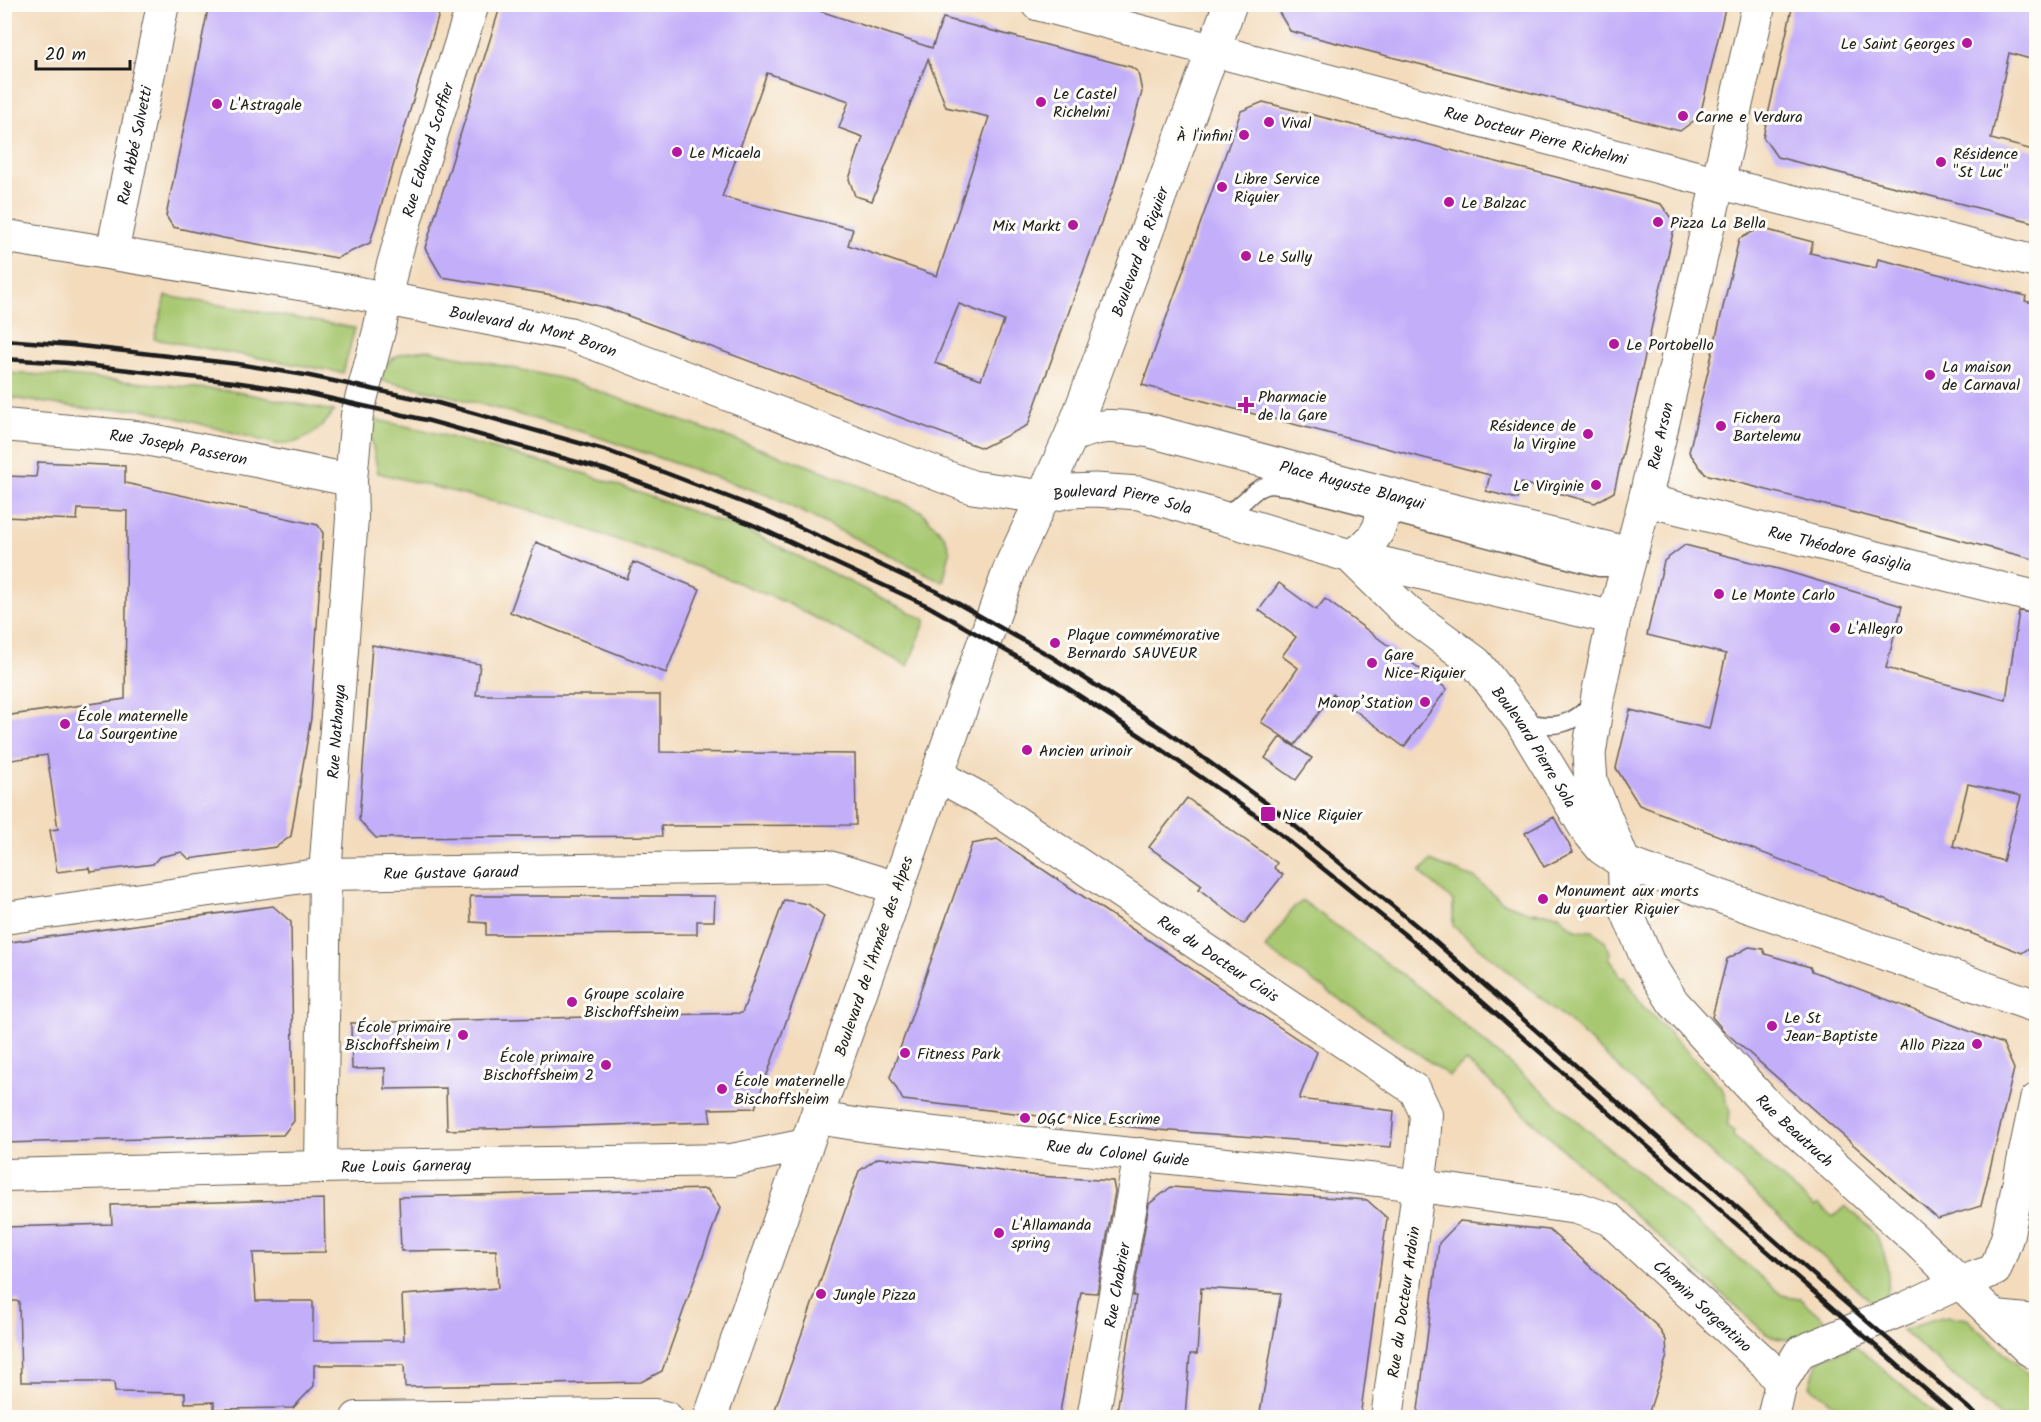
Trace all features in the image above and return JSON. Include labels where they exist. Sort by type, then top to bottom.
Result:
[{"type":"main road","name":"Boulevard de Riquier","points":[[1043,497],[1071,436],[1230,4]]},
{"type":"main road","name":"Rue Arson","points":[[1624,863],[1591,782],[1589,754],[1598,695],[1614,618],[1644,500],[1759,4]]},
{"type":"main road","name":"Boulevard du Mont Boron","points":[[4,236],[386,298],[570,334],[972,487],[1043,497]]},
{"type":"main road","name":"Place Auguste Blanqui","points":[[1071,436],[1092,427],[1111,426],[1151,430],[1376,501],[1614,550],[1623,556],[1628,564]]},
{"type":"main road","name":"Boulevard Pierre Sola","points":[[1043,497],[1070,491],[1095,489],[1139,493],[1350,556],[1407,612],[1476,663],[1521,721],[1587,830],[1602,848],[1624,863],[2037,1006]]},
{"type":"main road","name":"Boulevard de l'Armée des Alpes","points":[[710,1418],[1011,566],[1043,497]]},
{"type":"main road","points":[[1350,556],[1362,550],[1378,532],[1376,501]]},
{"type":"main road","points":[[1350,556],[1614,618]]},
{"type":"street","name":"Rue Abbé Salvetti","points":[[112,253],[163,4]]},
{"type":"street","name":"Rue Edouard Scoffier","points":[[386,298],[417,181],[473,4]]},
{"type":"street","name":"Rue Docteur Pierre Richelmi","points":[[1038,4],[1717,182],[2037,262]]},
{"type":"street","name":"Rue Nathanya","points":[[321,1167],[325,874],[352,518],[351,480],[357,415],[386,298]]},
{"type":"street","name":"Rue Joseph Passeron","points":[[4,425],[136,437],[351,480]]},
{"type":"street","name":"Rue Théodore Gasiglia","points":[[1644,500],[2037,597]]},
{"type":"street","name":"Rue du Docteur Ciais","points":[[937,775],[993,807],[1415,1090],[1426,1114],[1418,1186]]},
{"type":"street","name":"Rue Beautruch","points":[[1624,863],[1625,907],[1648,962],[1673,1002],[1770,1108],[1961,1282],[2028,1349],[2037,1354]]},
{"type":"street","name":"Rue Gustave Garaud","points":[[4,918],[325,874],[826,867],[897,888]]},
{"type":"street","points":[[1773,1418],[1780,1383],[1800,1352],[1906,1308],[1961,1282],[1995,1270],[2007,1238],[2037,1101]]},
{"type":"street","name":"Rue du Colonel Guide","points":[[811,1131],[868,1126],[1418,1186]]},
{"type":"street","name":"Rue Louis Garneray","points":[[4,1175],[732,1160],[811,1131]]},
{"type":"street","name":"Rue Chabrier","points":[[1094,1418],[1140,1154]]},
{"type":"street","name":"Chemin Sorgentino","points":[[1418,1186],[1577,1208],[1609,1219],[1765,1363],[1780,1383]]},
{"type":"street","name":"Rue du Docteur Ardoin","points":[[1388,1418],[1418,1186]]},
{"type":"street","points":[[1996,1317],[2037,1321]]},
{"type":"street","points":[[357,1418],[368,1416],[655,1415],[667,1418]]},
{"type":"lane","points":[[1209,513],[1229,512],[1241,506],[1251,495],[1268,485],[1376,501]]},
{"type":"lane","points":[[1521,721],[1541,726],[1558,725],[1575,719],[1598,695]]},
{"type":"green space","points":[[166,296],[355,328],[343,373],[154,339]]},
{"type":"green space","points":[[428,350],[564,379],[823,471],[921,511],[945,537],[950,552],[943,582],[770,496],[586,433],[432,391],[374,379],[396,356]]},
{"type":"green space","points":[[5,373],[67,376],[232,391],[334,411],[323,425],[309,436],[285,444],[276,444],[144,409],[95,410],[5,397]]},
{"type":"green space","points":[[367,418],[424,430],[586,474],[752,533],[926,620],[908,666],[787,603],[714,573],[543,514],[378,473]]},
{"type":"green space","points":[[1430,861],[1476,879],[1501,901],[1529,912],[1559,914],[1573,928],[1593,931],[1604,940],[1611,954],[1609,957],[1621,977],[1625,976],[1642,1005],[1722,1088],[1730,1112],[1727,1125],[1734,1131],[1733,1136],[1815,1207],[1818,1204],[1833,1217],[1845,1206],[1876,1236],[1885,1256],[1888,1279],[1884,1300],[1878,1308],[1565,1018],[1453,926],[1453,901],[1420,872]]},
{"type":"green space","points":[[1303,901],[1423,990],[1782,1295],[1799,1298],[1833,1327],[1790,1339],[1782,1339],[1765,1333],[1466,1061],[1449,1076],[1265,948],[1294,907]]},
{"type":"green space","points":[[1948,1316],[1967,1319],[2036,1381],[2036,1417],[2001,1417],[1902,1330]]},
{"type":"green space","points":[[1856,1346],[1938,1417],[1851,1417],[1810,1386],[1817,1363],[1824,1357]]},
{"type":"building","points":[[209,4],[442,4],[370,243],[337,258],[173,227],[166,216]]},
{"type":"building","points":[[501,4],[799,4],[932,48],[943,18],[1131,67],[1138,72],[1142,92],[1115,184],[1028,425],[982,448],[607,308],[553,295],[442,277],[425,248]],"holes":[[[928,59],[946,107],[989,117],[937,276],[848,245],[853,229],[722,197],[767,73],[849,101],[839,128],[863,137],[849,179],[855,196],[872,201]],[[959,304],[1004,321],[981,379],[935,363]]]},
{"type":"building","points":[[1274,4],[1726,4],[1700,116],[1680,131],[1290,31]]},
{"type":"building","points":[[1793,4],[2037,4],[2037,61],[2009,53],[1991,139],[2037,151],[2037,223],[1777,157],[1763,137]]},
{"type":"building","points":[[1263,102],[1661,204],[1675,224],[1614,492],[1595,503],[1521,483],[1517,499],[1486,491],[1490,475],[1142,385],[1241,111]]},
{"type":"building","points":[[1760,228],[1813,242],[1810,253],[1876,268],[1878,259],[2026,296],[2025,301],[2037,304],[2037,560],[1705,474],[1689,452],[1739,239]]},
{"type":"building","points":[[38,462],[125,466],[125,483],[318,525],[323,533],[311,718],[291,836],[276,847],[189,859],[182,852],[159,857],[153,864],[91,872],[90,868],[57,872],[50,830],[58,829],[47,755],[4,761],[4,716],[125,699],[127,511],[78,509],[77,520],[4,517],[4,476],[36,477]]},
{"type":"building","points":[[536,542],[627,579],[633,562],[700,589],[666,673],[510,612]]},
{"type":"building","points":[[1685,545],[1782,570],[1902,606],[1886,668],[2006,700],[2019,611],[2037,614],[2037,942],[2022,953],[1639,805],[1616,768],[1630,710],[1709,729],[1726,654],[1647,635],[1664,561]],"holes":[[[1968,784],[2021,796],[2003,861],[1953,846]]]},
{"type":"building","points":[[1279,583],[1316,610],[1325,599],[1447,689],[1404,747],[1333,694],[1295,745],[1261,722],[1298,668],[1282,656],[1296,637],[1259,610]]},
{"type":"building","points":[[372,645],[480,664],[476,695],[660,695],[660,752],[855,754],[856,825],[661,826],[662,836],[376,838],[359,820]]},
{"type":"building","points":[[1280,737],[1312,758],[1296,780],[1265,758]]},
{"type":"building","points":[[1187,798],[1277,863],[1274,868],[1283,875],[1244,924],[1199,889],[1202,885],[1149,847]]},
{"type":"building","points":[[1554,817],[1573,852],[1544,867],[1525,833]]},
{"type":"building","points":[[997,839],[1317,1052],[1299,1099],[1394,1111],[1391,1147],[1158,1130],[903,1100],[890,1077],[972,844]]},
{"type":"building","points":[[470,896],[715,896],[714,921],[697,921],[697,934],[486,935],[486,923],[471,922]]},
{"type":"building","points":[[784,900],[808,904],[824,916],[755,1108],[709,1109],[711,1122],[447,1130],[446,1088],[385,1089],[385,1068],[352,1069],[351,1023],[742,1013]]},
{"type":"building","points":[[273,906],[291,922],[294,1121],[283,1135],[4,1143],[4,943]]},
{"type":"building","points":[[1749,947],[1763,949],[1765,954],[1810,967],[1812,971],[2003,1044],[2014,1069],[1981,1206],[1938,1219],[1724,1031],[1712,1017],[1727,959]]},
{"type":"building","points":[[878,1158],[933,1162],[1038,1176],[1113,1181],[1115,1192],[1097,1293],[1081,1292],[1059,1418],[772,1418],[859,1171]]},
{"type":"building","points":[[1171,1187],[1367,1200],[1387,1218],[1360,1418],[1259,1418],[1281,1293],[1201,1288],[1197,1354],[1190,1354],[1185,1418],[1116,1418],[1149,1204]]},
{"type":"building","points":[[707,1189],[720,1208],[662,1371],[641,1382],[405,1387],[404,1365],[314,1365],[314,1386],[293,1408],[214,1409],[214,1402],[185,1403],[185,1393],[115,1392],[114,1382],[21,1382],[19,1301],[4,1301],[4,1227],[112,1224],[111,1205],[324,1199],[325,1252],[253,1253],[256,1301],[313,1301],[313,1341],[404,1340],[402,1295],[498,1288],[496,1250],[401,1251],[399,1197]]},
{"type":"building","points":[[1460,1221],[1549,1230],[1658,1327],[1666,1340],[1667,1356],[1647,1418],[1417,1418],[1439,1243]]},
{"type":"railway","points":[[4,340],[72,345],[238,364],[305,375],[438,403],[611,452],[765,511],[936,591],[1052,657],[1166,731],[1273,808],[1423,931],[1840,1298],[1980,1418]]},
{"type":"railway","points":[[4,359],[68,363],[234,382],[301,392],[426,420],[606,470],[751,524],[928,606],[1043,672],[1156,746],[1264,821],[1414,942],[1958,1418]]},
{"type":"place","name":"Le Saint Georges","points":[[1967,43]]},
{"type":"place","name":"Le Castel Richelmi","points":[[1041,102]]},
{"type":"place","name":"L'Astragale","points":[[217,104]]},
{"type":"place","name":"Carne e Verdura","points":[[1683,116]]},
{"type":"place","name":"Vival","points":[[1269,122]]},
{"type":"place","name":"À l'infini","points":[[1244,135]]},
{"type":"place","name":"Le Micaela","points":[[677,152]]},
{"type":"place","name":"Résidence \"St Luc\"","points":[[1941,162]]},
{"type":"place","name":"Libre Service Riquier","points":[[1222,187]]},
{"type":"place","name":"Le Balzac","points":[[1449,202]]},
{"type":"place","name":"Pizza La Bella","points":[[1658,222]]},
{"type":"place","name":"Mix Markt","points":[[1073,225]]},
{"type":"place","name":"Le Sully","points":[[1246,256]]},
{"type":"place","name":"Le Portobello","points":[[1614,344]]},
{"type":"place","name":"La maison de Carnaval","points":[[1930,375]]},
{"type":"place","name":"Pharmacie de la Gare","points":[[1246,405]]},
{"type":"place","name":"Fichera Bartelemu","points":[[1721,426]]},
{"type":"place","name":"Résidence de la Virgine","points":[[1588,434]]},
{"type":"place","name":"Le Virginie","points":[[1596,485]]},
{"type":"place","name":"Le Monte Carlo","points":[[1719,594]]},
{"type":"place","name":"L'Allegro","points":[[1835,628]]},
{"type":"place","name":"Plaque commémorative Bernardo SAUVEUR","points":[[1055,643]]},
{"type":"place","name":"Gare Nice-Riquier","points":[[1372,663]]},
{"type":"place","name":"Monop’Station","points":[[1425,702]]},
{"type":"place","name":"École maternelle La Sourgentine","points":[[65,724]]},
{"type":"place","name":"Ancien urinoir","points":[[1027,750]]},
{"type":"place","name":"Nice Riquier","points":[[1268,814]]},
{"type":"place","name":"Monument aux morts du quartier Riquier","points":[[1543,899]]},
{"type":"place","name":"Groupe scolaire Bischoffsheim","points":[[572,1002]]},
{"type":"place","name":"Le St Jean-Baptiste","points":[[1772,1026]]},
{"type":"place","name":"École primaire Bischoffsheim 1","points":[[463,1035]]},
{"type":"place","name":"Allo Pizza","points":[[1977,1044]]},
{"type":"place","name":"Fitness Park","points":[[905,1053]]},
{"type":"place","name":"École primaire Bischoffsheim 2","points":[[606,1065]]},
{"type":"place","name":"École maternelle Bischoffsheim","points":[[722,1089]]},
{"type":"place","name":"OGC Nice Escrime","points":[[1025,1118]]},
{"type":"place","name":"L'Allamanda spring","points":[[999,1233]]},
{"type":"place","name":"Jungle Pizza","points":[[821,1294]]}]
